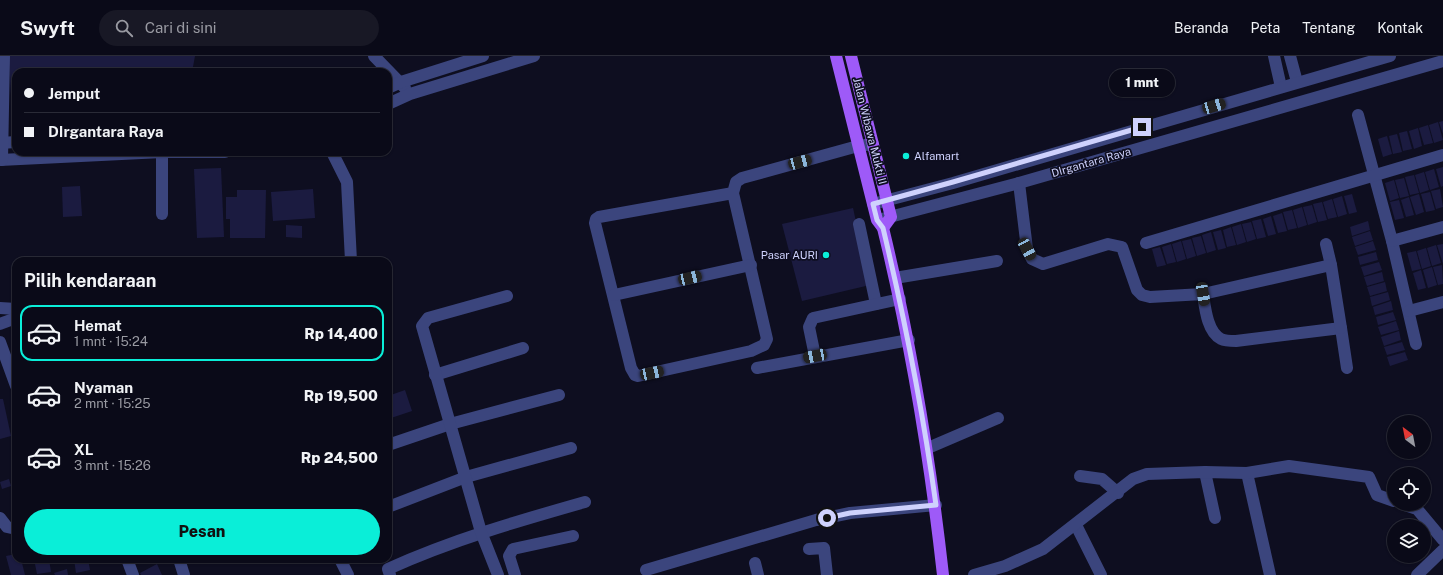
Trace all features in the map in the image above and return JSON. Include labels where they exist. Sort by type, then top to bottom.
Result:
[{"type":"main road","name":"Jalan Wibawa Mukti II","points":[[836,56],[873,204],[895,278],[909,340],[928,448],[936,505],[943,575]]},
{"type":"main road","name":"Jalan Wibawa Mukti II","points":[[851,56],[890,217]]},
{"type":"main road","points":[[880,224],[890,217]]},
{"type":"street","points":[[4,56],[1,160],[82,156]]},
{"type":"street","points":[[374,56],[386,68]]},
{"type":"street","points":[[392,86],[483,56]]},
{"type":"street","points":[[392,102],[410,94],[534,56]]},
{"type":"street","points":[[1274,56],[1281,86]]},
{"type":"street","points":[[1290,56],[1297,82]]},
{"type":"street","name":"DIrgantara Raya","points":[[873,204],[1390,56]]},
{"type":"street","points":[[1396,56],[1402,72]]},
{"type":"street","name":"DIrgantara Raya","points":[[890,217],[1019,183],[1443,61]]},
{"type":"street","points":[[392,73],[410,94]]},
{"type":"street","points":[[1214,106],[1220,125]]},
{"type":"street","points":[[1358,115],[1392,241],[1416,344]]},
{"type":"street","points":[[2,143],[12,142]]},
{"type":"street","points":[[733,193],[599,216],[596,219],[595,223],[634,375],[638,376],[751,351],[764,345],[767,339],[751,264],[733,193],[736,182],[742,178],[858,146],[873,144]]},
{"type":"street","points":[[1146,243],[1443,155]]},
{"type":"street","points":[[162,156],[162,214]]},
{"type":"street","points":[[334,156],[347,182],[351,257]]},
{"type":"street","points":[[953,182],[957,199]]},
{"type":"street","points":[[1019,183],[1027,249],[1032,259],[1043,264],[1108,244],[1122,247],[1137,290],[1142,295],[1150,297],[1203,294],[1331,265]]},
{"type":"street","points":[[859,224],[876,304]]},
{"type":"street","points":[[1392,241],[1443,227]]},
{"type":"street","points":[[1326,244],[1331,265],[1347,368]]},
{"type":"street","points":[[895,278],[997,261]]},
{"type":"street","points":[[614,295],[751,264]]},
{"type":"street","points":[[1203,294],[1205,310],[1213,332],[1221,340],[1236,341],[1341,328]]},
{"type":"street","points":[[498,575],[481,532],[422,326],[428,318],[507,296]]},
{"type":"street","points":[[815,356],[810,327],[813,318],[900,299]]},
{"type":"street","points":[[1408,311],[1443,302]]},
{"type":"street","points":[[0,308],[12,308]]},
{"type":"street","points":[[0,324],[12,320]]},
{"type":"street","points":[[757,368],[815,356],[909,340]]},
{"type":"street","points":[[0,342],[12,375]]},
{"type":"street","points":[[435,374],[523,348]]},
{"type":"street","points":[[392,444],[450,424],[559,395]]},
{"type":"street","points":[[928,448],[998,418]]},
{"type":"street","points":[[392,505],[466,477],[571,448]]},
{"type":"street","points":[[974,575],[1005,566],[1043,549],[1118,493],[1133,479],[1147,474],[1205,472],[1247,473],[1289,466],[1369,477],[1377,495],[1387,499]]},
{"type":"street","points":[[1205,472],[1215,518]]},
{"type":"street","points":[[1247,473],[1270,575]]},
{"type":"street","points":[[1080,476],[1102,480],[1118,493]]},
{"type":"street","points":[[387,568],[424,552],[481,532],[585,502]]},
{"type":"street","points":[[646,570],[816,520],[850,513],[936,505]]},
{"type":"street","points":[[1419,511],[1443,540]]},
{"type":"street","points":[[0,518],[7,527],[12,528]]},
{"type":"street","points":[[1076,525],[1101,575]]},
{"type":"street","points":[[515,575],[509,556],[513,549],[573,536]]},
{"type":"street","points":[[809,549],[830,547],[827,575]]},
{"type":"street","points":[[1417,575],[1443,550]]},
{"type":"street","points":[[128,563],[133,575]]},
{"type":"street","points":[[180,563],[184,575]]},
{"type":"street","points":[[342,563],[348,575]]},
{"type":"building","points":[[9,56],[195,56],[193,68],[12,68],[12,115]]},
{"type":"building","points":[[1443,121],[1443,134],[1439,122]]},
{"type":"building","points":[[1438,122],[1443,140],[1434,143],[1429,125]]},
{"type":"building","points":[[1428,125],[1433,143],[1424,145],[1419,128]]},
{"type":"building","points":[[1418,128],[1422,146],[1414,149],[1409,131]]},
{"type":"building","points":[[1407,131],[1412,149],[1403,151],[1399,133]]},
{"type":"building","points":[[1397,134],[1402,152],[1393,154],[1389,136]]},
{"type":"building","points":[[1387,136],[1392,154],[1383,157],[1378,139]]},
{"type":"building","points":[[1443,167],[1443,186],[1441,187],[1436,169]]},
{"type":"building","points":[[221,168],[224,237],[197,238],[194,169]]},
{"type":"building","points":[[1434,169],[1439,187],[1430,190],[1425,172]]},
{"type":"building","points":[[1424,172],[1429,190],[1420,193],[1415,175]]},
{"type":"building","points":[[1414,175],[1419,193],[1410,195],[1405,177]]},
{"type":"building","points":[[1404,178],[1409,196],[1400,198],[1395,180]]},
{"type":"building","points":[[1394,180],[1399,198],[1390,201],[1385,183]]},
{"type":"building","points":[[80,186],[82,216],[63,217],[62,187]]},
{"type":"building","points":[[313,189],[315,218],[273,221],[271,192]]},
{"type":"building","points":[[1440,189],[1443,207],[1436,209],[1431,191]]},
{"type":"building","points":[[237,190],[266,190],[265,238],[230,238],[230,219],[226,219],[226,197],[237,197]]},
{"type":"building","points":[[1430,192],[1435,210],[1426,212],[1421,194]]},
{"type":"building","points":[[1352,194],[1357,212],[1349,214],[1344,196]]},
{"type":"building","points":[[1419,194],[1424,212],[1416,215],[1410,197]]},
{"type":"building","points":[[1342,196],[1347,214],[1338,217],[1333,199]]},
{"type":"building","points":[[1409,197],[1414,215],[1406,217],[1401,200]]},
{"type":"building","points":[[1332,199],[1337,217],[1328,219],[1323,202]]},
{"type":"building","points":[[1399,200],[1404,218],[1395,220],[1390,202]]},
{"type":"building","points":[[1322,202],[1327,220],[1318,222],[1313,204]]},
{"type":"building","points":[[1312,205],[1317,222],[1308,225],[1303,207]]},
{"type":"building","points":[[1302,207],[1307,225],[1298,228],[1293,210]]},
{"type":"building","name":"Pasar AURI","points":[[853,208],[870,285],[802,301],[782,224]]},
{"type":"building","points":[[1292,210],[1297,228],[1288,230],[1283,212]]},
{"type":"building","points":[[1282,213],[1287,231],[1278,233],[1273,216]]},
{"type":"building","points":[[1271,216],[1276,234],[1268,236],[1263,219]]},
{"type":"building","points":[[1261,219],[1266,237],[1257,239],[1252,221]]},
{"type":"building","points":[[1368,221],[1370,230],[1352,236],[1350,227]]},
{"type":"building","points":[[1251,222],[1256,239],[1247,242],[1242,224]]},
{"type":"building","points":[[1241,224],[1246,242],[1237,245],[1232,227]]},
{"type":"building","points":[[286,225],[302,226],[302,238],[286,237]]},
{"type":"building","points":[[1231,227],[1236,245],[1227,247],[1223,230]]},
{"type":"building","points":[[1221,230],[1226,248],[1218,250],[1213,232]]},
{"type":"building","points":[[1370,231],[1373,240],[1355,246],[1352,237]]},
{"type":"building","points":[[1211,232],[1216,250],[1207,253],[1202,235]]},
{"type":"building","points":[[1201,236],[1206,253],[1197,256],[1192,238]]},
{"type":"building","points":[[1191,239],[1196,256],[1187,259],[1182,241]]},
{"type":"building","points":[[1181,241],[1186,259],[1177,262],[1172,244]]},
{"type":"building","points":[[1373,241],[1376,250],[1358,255],[1355,247]]},
{"type":"building","points":[[1171,244],[1176,262],[1167,264],[1162,247]]},
{"type":"building","points":[[1443,244],[1443,264],[1437,245]]},
{"type":"building","points":[[1436,245],[1441,263],[1432,266],[1427,248]]},
{"type":"building","points":[[1160,247],[1166,265],[1157,267],[1152,249]]},
{"type":"building","points":[[1426,248],[1431,266],[1422,269],[1417,251]]},
{"type":"building","points":[[1416,251],[1421,269],[1412,271],[1407,253]]},
{"type":"building","points":[[1376,252],[1378,260],[1360,265],[1358,257]]},
{"type":"building","points":[[1379,262],[1382,270],[1364,276],[1361,267]]},
{"type":"building","points":[[1442,265],[1443,284],[1438,285],[1433,267]]},
{"type":"building","points":[[1432,267],[1437,285],[1428,288],[1423,270]]},
{"type":"building","points":[[1421,270],[1426,288],[1418,290],[1413,273]]},
{"type":"building","points":[[1382,272],[1384,281],[1367,286],[1364,277]]},
{"type":"building","points":[[1385,282],[1387,291],[1370,296],[1367,287]]},
{"type":"building","points":[[1388,292],[1390,300],[1372,306],[1370,297]]},
{"type":"building","points":[[1391,301],[1393,310],[1375,315],[1373,307]]},
{"type":"building","points":[[1393,312],[1396,320],[1378,325],[1376,317]]},
{"type":"building","points":[[1396,321],[1399,330],[1381,335],[1378,327]]},
{"type":"building","points":[[1399,331],[1401,340],[1384,346],[1381,337]]},
{"type":"building","points":[[1402,342],[1405,350],[1387,355],[1384,347]]},
{"type":"building","points":[[1405,352],[1408,360],[1390,366],[1387,357]]},
{"type":"building","points":[[405,390],[412,411],[392,418],[392,395]]},
{"type":"building","points":[[0,399],[3,399],[11,436],[0,439]]},
{"type":"building","points":[[9,479],[11,486],[2,489],[0,482]]},
{"type":"building","points":[[12,555],[12,563],[22,563],[25,575],[11,575],[6,556]]},
{"type":"building","points":[[35,563],[50,563],[51,572],[37,574]]},
{"type":"building","points":[[75,563],[89,563],[90,570],[76,573]]},
{"type":"building","points":[[157,564],[162,575],[141,575],[140,573]]},
{"type":"building","points":[[67,569],[68,575],[55,575],[54,573]]},
{"type":"place","name":"Alfamart","points":[[906,156]]},
{"type":"place","name":"Pasar AURI","points":[[826,255]]},
{"type":"route","points":[[827,518],[850,513],[936,505],[928,448],[909,340],[883,228],[877,220],[873,204],[1142,127]]}]
